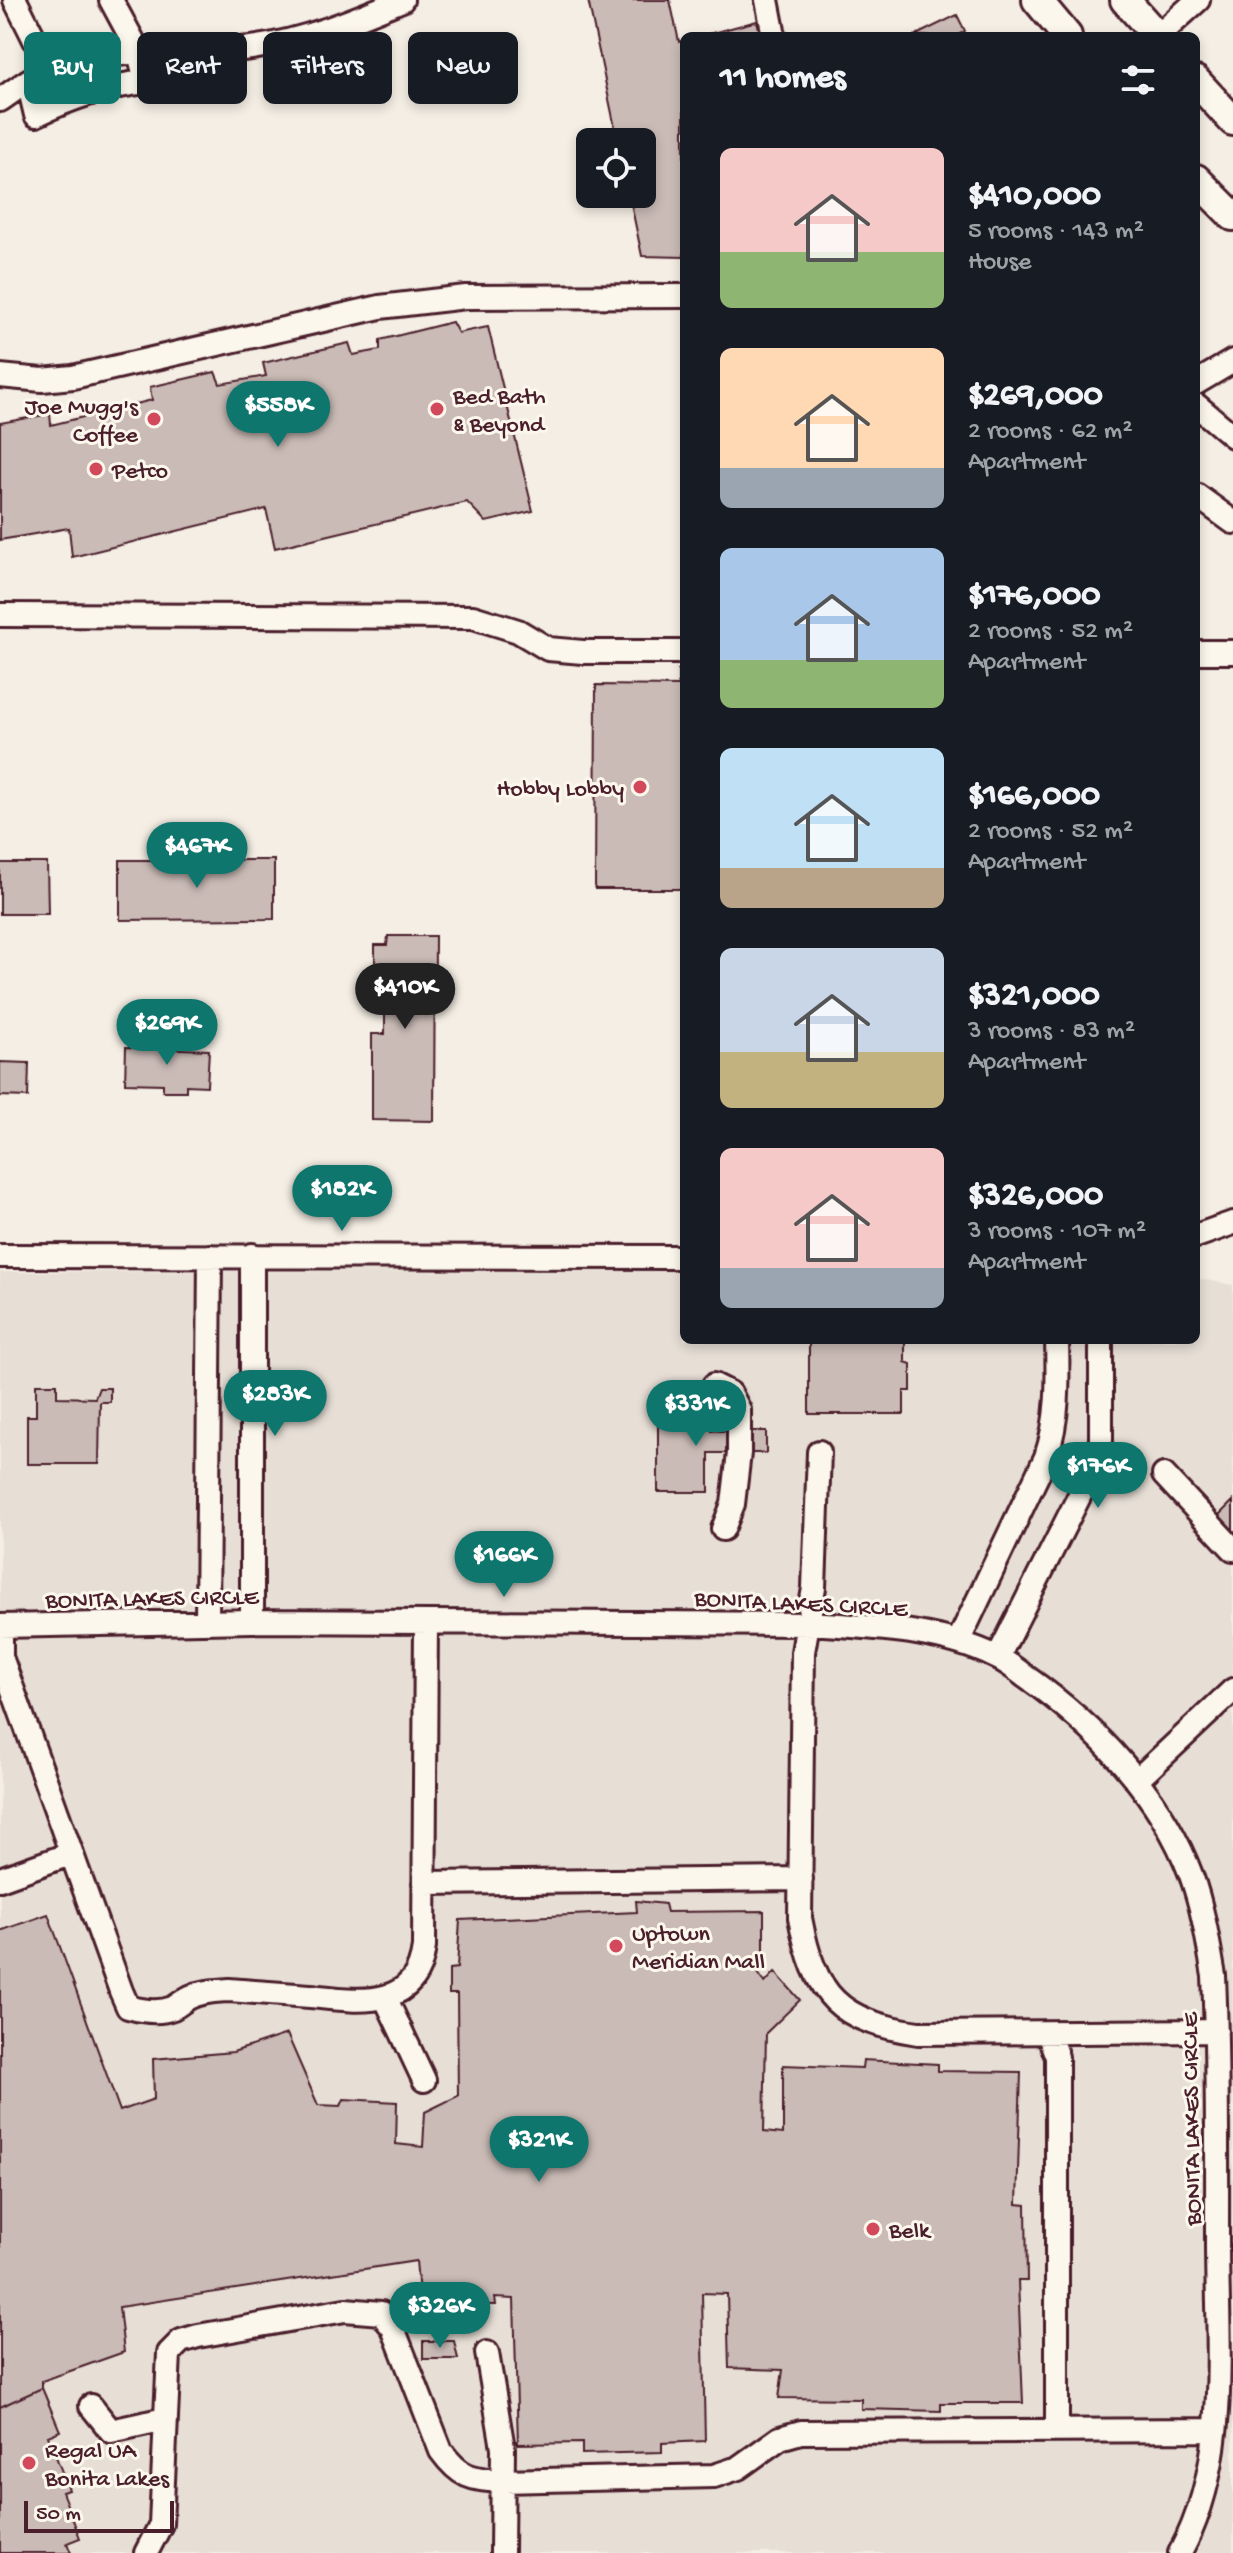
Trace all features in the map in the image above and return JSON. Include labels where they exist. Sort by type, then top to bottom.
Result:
[{"type":"main road","points":[[1037,0],[1064,32]]},
{"type":"main road","points":[[1125,0],[1153,32]]},
{"type":"main road","points":[[1200,85],[1233,121]]},
{"type":"main road","points":[[1200,183],[1233,216]]},
{"type":"street","points":[[15,0],[31,32]]},
{"type":"street","points":[[111,0],[137,48]]},
{"type":"street","points":[[247,48],[317,33],[402,0]]},
{"type":"street","points":[[767,0],[773,32]]},
{"type":"street","points":[[1162,32],[1198,0]]},
{"type":"street","points":[[0,100],[24,84]]},
{"type":"street","points":[[36,104],[36,115],[60,104]]},
{"type":"street","points":[[0,376],[42,380],[73,377],[380,307],[433,300],[499,296],[680,296]]},
{"type":"street","points":[[1200,381],[1233,361]]},
{"type":"street","points":[[1200,407],[1228,424]]},
{"type":"street","points":[[1200,498],[1233,522]]},
{"type":"street","points":[[0,615],[473,617],[518,631],[548,649],[680,652]]},
{"type":"street","points":[[1200,652],[1233,652]]},
{"type":"street","points":[[1200,1235],[1233,1223]]},
{"type":"street","points":[[252,1255],[252,1621]]},
{"type":"street","points":[[0,1256],[680,1257]]},
{"type":"street","points":[[207,1622],[210,1256]]},
{"type":"street","points":[[958,1642],[1046,1457],[1054,1433],[1058,1408],[1057,1344]]},
{"type":"street","points":[[998,1657],[1091,1473],[1101,1440],[1101,1344]]},
{"type":"street","points":[[714,1385],[730,1393],[739,1410],[739,1453],[733,1504],[723,1529]]},
{"type":"street","points":[[819,1452],[814,1588],[803,1652],[800,1918],[808,1958],[825,1991],[852,2015],[883,2028],[918,2033],[1216,2031]]},
{"type":"street","points":[[1164,1475],[1233,1549]]},
{"type":"street","name":"BONITA LAKES CIRCLE","points":[[0,1626],[252,1621],[808,1624],[896,1629],[958,1642],[998,1657],[1049,1693],[1091,1730],[1137,1780],[1163,1819],[1191,1874],[1205,1922],[1214,1976],[1225,2321],[1206,2490],[1180,2553]]},
{"type":"street","points":[[0,1626],[1,1657],[128,2007],[157,2012],[173,2008],[189,1997],[207,1991],[359,2000],[385,1997],[404,1988],[422,1964],[426,1622]]},
{"type":"street","points":[[1137,1780],[1233,1690]]},
{"type":"street","points":[[0,1879],[70,1854]]},
{"type":"street","points":[[424,1883],[801,1879]]},
{"type":"street","points":[[385,1997],[424,2080]]},
{"type":"street","points":[[1048,2033],[1057,2057],[1057,2430]]},
{"type":"street","points":[[146,2553],[161,2524],[169,2353],[181,2341],[198,2336],[335,2312],[366,2310],[381,2313],[393,2328],[441,2451],[454,2468],[470,2479],[714,2476],[738,2468],[780,2438],[801,2432],[1215,2430]]},
{"type":"street","points":[[487,2353],[503,2448],[502,2553]]},
{"type":"street","points":[[91,2406],[111,2431],[165,2419]]},
{"type":"shaded area","name":"Uptown Meridian Mall","points":[[680,1271],[680,1344],[1200,1344],[1200,1279],[1233,1285],[1233,2553],[0,2553],[0,1272]]},
{"type":"building","points":[[588,0],[670,0],[680,42],[680,257],[642,256],[632,208],[656,208],[656,128],[615,128]]},
{"type":"building","points":[[957,15],[965,31],[963,32],[922,32]]},
{"type":"building","points":[[757,21],[760,32],[716,32]]},
{"type":"building","points":[[452,322],[458,333],[488,327],[533,511],[486,522],[467,502],[275,548],[266,509],[72,557],[69,528],[0,540],[0,423],[50,414],[51,425],[152,400],[150,387],[215,372],[220,384],[266,376],[263,363],[349,343],[353,355],[380,350],[380,340]]},
{"type":"building","name":"Hobby Lobby","points":[[680,670],[680,889],[595,889],[596,685],[678,686]]},
{"type":"building","points":[[120,860],[274,860],[274,919],[120,920]]},
{"type":"building","points":[[0,863],[47,863],[48,914],[0,914]]},
{"type":"building","points":[[388,936],[435,936],[434,1121],[372,1120],[372,1034],[385,1034],[385,987],[375,987],[375,945],[387,945]]},
{"type":"building","points":[[126,1047],[209,1050],[207,1086],[186,1085],[186,1091],[163,1091],[163,1084],[125,1083]]},
{"type":"building","points":[[0,1062],[29,1063],[28,1097],[0,1096]]},
{"type":"building","points":[[809,1344],[905,1344],[905,1362],[911,1364],[911,1391],[904,1391],[904,1414],[809,1414]]},
{"type":"building","points":[[36,1384],[57,1384],[57,1397],[95,1398],[99,1388],[110,1388],[110,1402],[100,1402],[99,1464],[27,1464],[27,1416],[36,1416]]},
{"type":"building","points":[[658,1408],[712,1408],[712,1431],[766,1431],[766,1453],[709,1453],[709,1492],[658,1492]]},
{"type":"building","points":[[1233,1501],[1233,1533],[1217,1517]]},
{"type":"building","points":[[636,1901],[665,1904],[667,1912],[764,1911],[764,1966],[756,1970],[765,1983],[775,1972],[800,2000],[766,2033],[764,2132],[783,2134],[783,2065],[862,2068],[863,2060],[938,2064],[938,2071],[1021,2072],[1017,2204],[1026,2205],[1027,2281],[1018,2281],[1023,2403],[941,2403],[941,2411],[861,2409],[861,2399],[779,2398],[783,2370],[729,2368],[727,2294],[702,2293],[705,2441],[662,2443],[662,2452],[582,2454],[582,2443],[518,2444],[514,2299],[495,2298],[496,2305],[420,2304],[416,2261],[119,2307],[124,2352],[42,2381],[42,2388],[0,2407],[0,1931],[48,1914],[120,2111],[154,2099],[153,2059],[233,2052],[287,2034],[318,2105],[341,2106],[344,2099],[397,2102],[396,2144],[423,2147],[425,2112],[458,2096],[457,1994],[449,1994],[449,1969],[457,1968],[460,1920],[637,1912]]},
{"type":"building","points":[[423,2341],[454,2341],[458,2359],[423,2359]]},
{"type":"building","name":"Regal UA Bonita Lakes","points":[[42,2388],[60,2431],[48,2436],[69,2490],[62,2492],[80,2538],[67,2543],[71,2553],[0,2553],[0,2407]]},
{"type":"place","name":"Bed Bath & Beyond","points":[[437,409]]},
{"type":"place","name":"Joe Mugg's Coffee","points":[[154,419]]},
{"type":"place","name":"Petco","points":[[96,469]]},
{"type":"place","name":"Hobby Lobby","points":[[640,787]]},
{"type":"place","name":"Uptown Meridian Mall","points":[[616,1946]]},
{"type":"place","name":"Belk","points":[[873,2229]]},
{"type":"place","name":"Regal UA Bonita Lakes","points":[[29,2463]]}]
